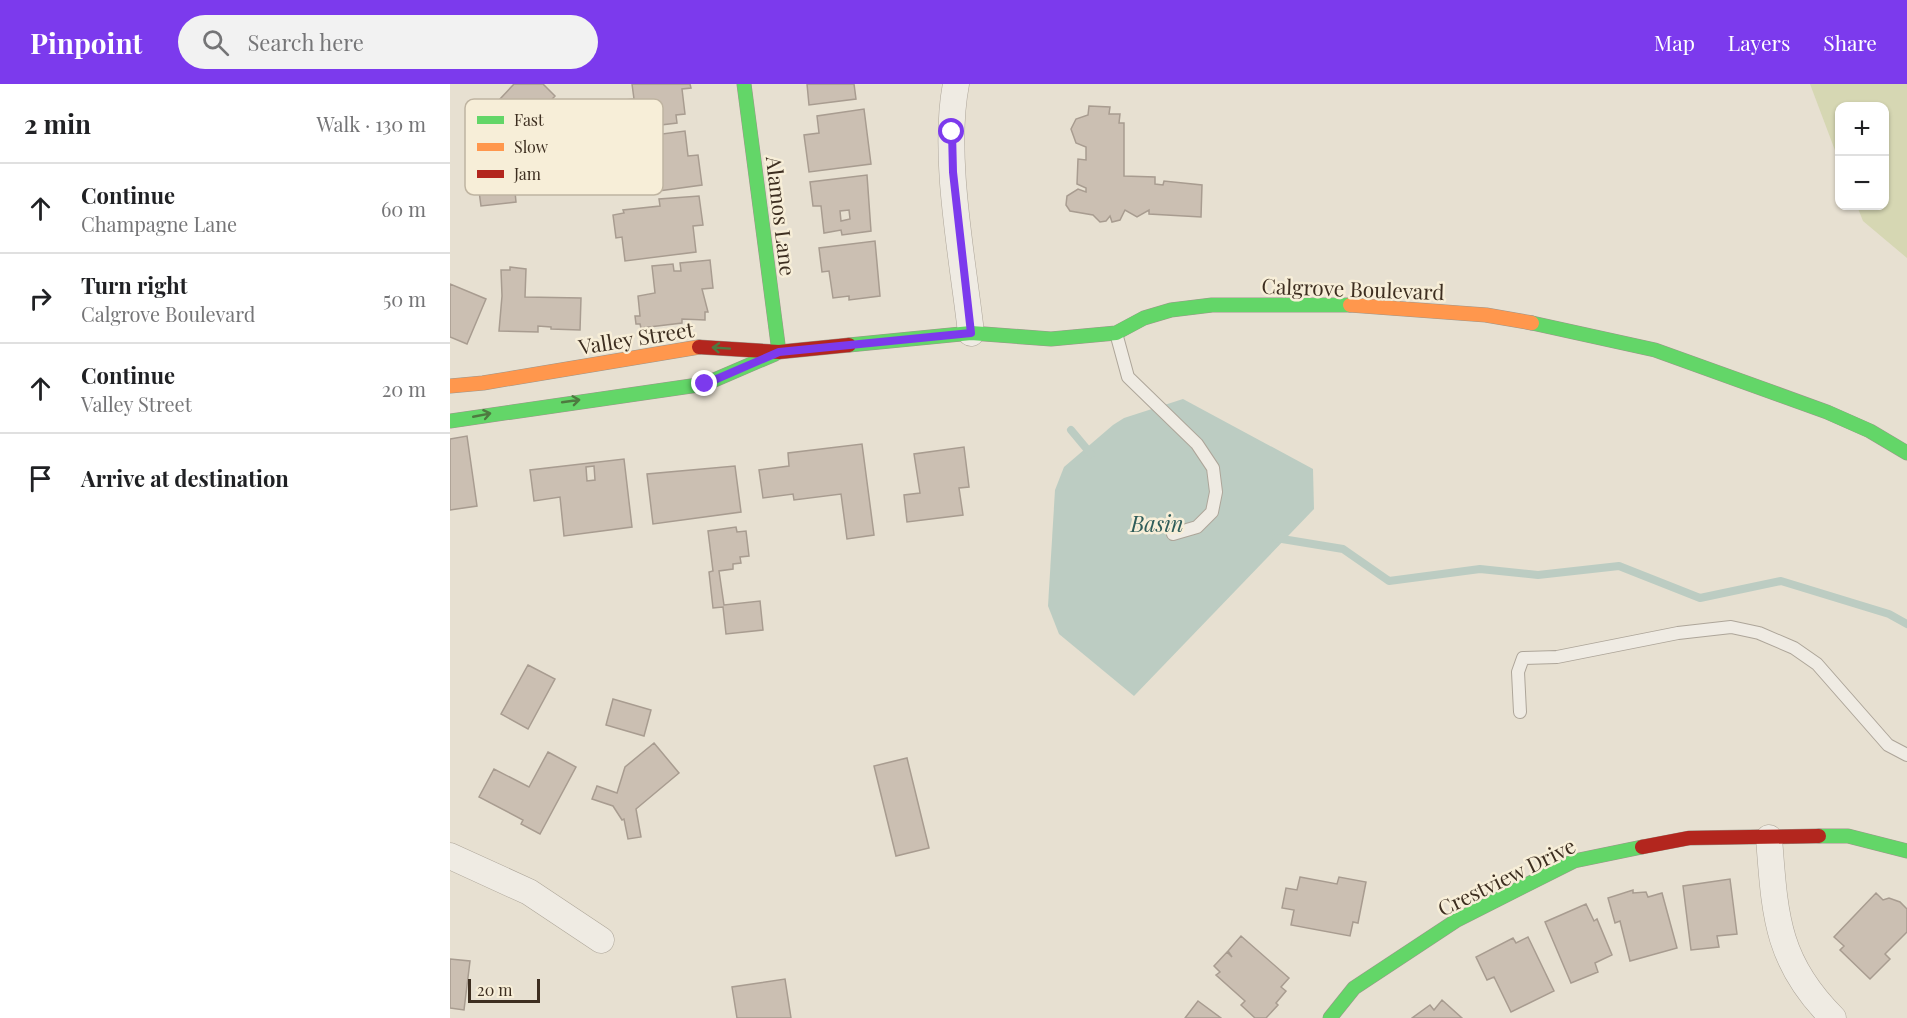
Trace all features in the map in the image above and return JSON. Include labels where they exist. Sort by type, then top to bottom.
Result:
[{"type":"street","name":"Alamos Lane","points":[[744,84],[779,352]]},
{"type":"street","points":[[956,84],[952,132],[953,172],[971,333]]},
{"type":"street","name":"Calgrove Boulevard","points":[[779,352],[971,333],[1051,339],[1116,333],[1144,318],[1171,310],[1212,305],[1351,305],[1486,315],[1591,334],[1655,350],[1827,412],[1870,431],[1907,453]]},
{"type":"street","name":"Valley Street","points":[[450,386],[483,383],[700,347],[779,352]]},
{"type":"street","points":[[450,421],[705,384],[779,352]]},
{"type":"street","name":"Crestview Drive","points":[[1330,1018],[1354,988],[1457,920],[1574,861],[1689,838],[1848,836],[1907,851]]},
{"type":"street","points":[[1769,838],[1779,934],[1795,970],[1814,999],[1833,1018]]},
{"type":"street","points":[[450,856],[529,892],[601,940]]},
{"type":"lane","points":[[1116,333],[1128,377],[1197,444],[1213,468],[1216,492],[1212,512],[1197,527],[1173,534]]},
{"type":"lane","points":[[1520,712],[1518,672],[1523,658],[1557,657],[1678,633],[1731,627],[1774,638],[1817,664],[1888,745],[1907,755]]},
{"type":"green space","points":[[1810,84],[1907,84],[1907,258],[1863,221],[1859,210],[1889,210],[1889,102],[1835,102],[1835,150]]},
{"type":"water","name":"Basin","points":[[1183,399],[1313,469],[1314,509],[1134,696],[1059,634],[1048,606],[1055,490],[1064,467],[1113,425],[1124,418]]},
{"type":"building","points":[[514,84],[543,84],[555,96],[552,99],[500,99]]},
{"type":"building","points":[[632,84],[690,84],[691,88],[682,89],[685,114],[676,115],[677,123],[663,125],[663,99],[634,99]]},
{"type":"building","points":[[807,84],[854,84],[856,99],[809,105]]},
{"type":"building","points":[[1089,106],[1110,107],[1109,114],[1120,114],[1119,123],[1124,123],[1124,176],[1155,177],[1155,184],[1163,185],[1164,181],[1202,185],[1201,217],[1149,214],[1149,210],[1137,217],[1125,210],[1120,220],[1112,222],[1110,216],[1106,221],[1100,222],[1093,215],[1070,211],[1066,205],[1067,196],[1078,189],[1086,192],[1086,188],[1077,184],[1078,159],[1086,160],[1086,147],[1076,143],[1071,129],[1076,119],[1088,115]]},
{"type":"building","points":[[864,109],[871,164],[809,172],[804,135],[819,133],[817,116]]},
{"type":"building","points":[[685,131],[688,156],[698,155],[702,185],[663,190],[663,134]]},
{"type":"building","points":[[867,175],[871,231],[842,235],[841,230],[824,233],[821,206],[813,206],[810,182]],"holes":[[[849,210],[850,219],[841,221],[840,211]]]},
{"type":"building","points":[[480,195],[515,195],[516,202],[481,206]]},
{"type":"building","points":[[699,196],[703,225],[693,226],[696,252],[625,261],[622,237],[616,238],[613,215],[624,213],[623,210],[660,206],[659,199]]},
{"type":"building","points":[[875,241],[880,296],[849,300],[849,296],[833,298],[829,271],[822,272],[819,248]]},
{"type":"building","points":[[710,260],[713,288],[702,289],[708,312],[705,312],[705,320],[682,319],[682,323],[641,328],[640,324],[636,324],[635,316],[640,316],[638,296],[655,293],[652,266],[673,264],[674,271],[681,271],[680,263]]},
{"type":"building","points":[[510,267],[526,269],[525,297],[581,298],[580,330],[538,326],[538,332],[499,331],[502,296],[501,270],[510,270]]},
{"type":"building","points":[[450,284],[486,299],[467,344],[450,337]]},
{"type":"building","points":[[467,436],[477,506],[450,510],[450,439]]},
{"type":"building","points":[[862,444],[874,535],[847,539],[841,494],[794,500],[793,494],[763,498],[759,470],[789,466],[788,453]]},
{"type":"building","points":[[964,447],[969,487],[959,488],[963,515],[907,522],[904,495],[920,493],[914,454]]},
{"type":"building","points":[[624,459],[632,527],[564,536],[560,497],[534,501],[530,470]],"holes":[[[594,466],[595,480],[587,481],[586,467]]]},
{"type":"building","points":[[735,466],[741,512],[653,524],[647,474]]},
{"type":"building","points":[[736,527],[737,532],[746,531],[749,556],[740,557],[741,563],[733,564],[733,569],[719,571],[724,605],[760,601],[763,630],[726,634],[723,607],[713,608],[709,572],[713,571],[708,531]]},
{"type":"building","points":[[528,665],[555,679],[528,729],[501,714]]},
{"type":"building","points":[[613,699],[651,710],[644,736],[606,725]]},
{"type":"building","points":[[654,743],[679,773],[636,809],[641,837],[628,839],[624,819],[622,820],[613,806],[592,799],[597,786],[617,793],[625,767]]},
{"type":"building","points":[[548,752],[576,767],[540,834],[521,824],[523,820],[479,797],[494,769],[529,787]]},
{"type":"building","points":[[907,758],[929,848],[896,856],[874,766]]},
{"type":"building","points":[[1300,877],[1337,884],[1339,877],[1366,882],[1358,923],[1353,922],[1350,936],[1291,925],[1294,910],[1282,908],[1286,888],[1297,890]]},
{"type":"building","points":[[1730,879],[1737,934],[1717,936],[1719,947],[1691,950],[1683,886]]},
{"type":"building","points":[[1633,890],[1633,893],[1646,892],[1648,897],[1662,893],[1677,948],[1630,961],[1620,921],[1615,923],[1608,898]]},
{"type":"building","points":[[1876,893],[1883,900],[1889,898],[1900,902],[1907,909],[1907,932],[1885,954],[1890,959],[1870,979],[1840,950],[1844,946],[1834,937]]},
{"type":"building","points":[[1586,904],[1594,921],[1597,919],[1612,955],[1595,963],[1598,972],[1571,983],[1545,922]]},
{"type":"building","points":[[1241,936],[1289,978],[1281,987],[1286,991],[1276,1003],[1278,1005],[1266,1018],[1255,1018],[1241,1005],[1245,1001],[1216,975],[1220,972],[1214,966],[1227,952],[1232,957],[1228,951]]},
{"type":"building","points":[[1528,937],[1554,991],[1511,1012],[1494,977],[1487,980],[1476,957],[1513,938],[1516,943]]},
{"type":"building","points":[[450,959],[470,961],[464,1010],[450,1008]]},
{"type":"building","points":[[785,979],[791,1018],[737,1018],[732,987]]},
{"type":"building","points":[[1442,1000],[1462,1018],[1412,1018],[1430,1005],[1434,1010]]},
{"type":"building","points":[[1198,1001],[1221,1018],[1185,1018]]},
{"type":"waterway","points":[[1071,430],[1091,454]]},
{"type":"waterway","points":[[1276,538],[1343,549],[1389,581],[1480,569],[1538,575],[1619,566],[1700,598],[1781,581],[1889,614],[1907,624]]},
{"type":"traffic: fast","points":[[744,84],[779,352]]},
{"type":"traffic: fast","points":[[849,345],[971,333],[1051,339],[1116,333],[1144,318],[1171,310],[1212,305],[1350,305]]},
{"type":"traffic: fast","points":[[1532,323],[1655,350],[1827,412],[1870,431],[1907,453]]},
{"type":"traffic: fast","points":[[450,421],[705,384],[775,354]]},
{"type":"traffic: fast","points":[[1819,836],[1848,836],[1907,851]]},
{"type":"traffic: fast","points":[[1330,1018],[1354,988],[1457,920],[1574,861],[1642,847]]},
{"type":"traffic: slow","points":[[1350,305],[1486,315],[1532,323]]},
{"type":"traffic: slow","points":[[450,386],[483,383],[699,347]]},
{"type":"traffic: jam","points":[[699,347],[779,352],[849,345]]},
{"type":"traffic: jam","points":[[1642,847],[1689,838],[1819,836]]},
{"type":"route","points":[[705,384],[779,352],[971,333],[953,172],[952,132]]}]
